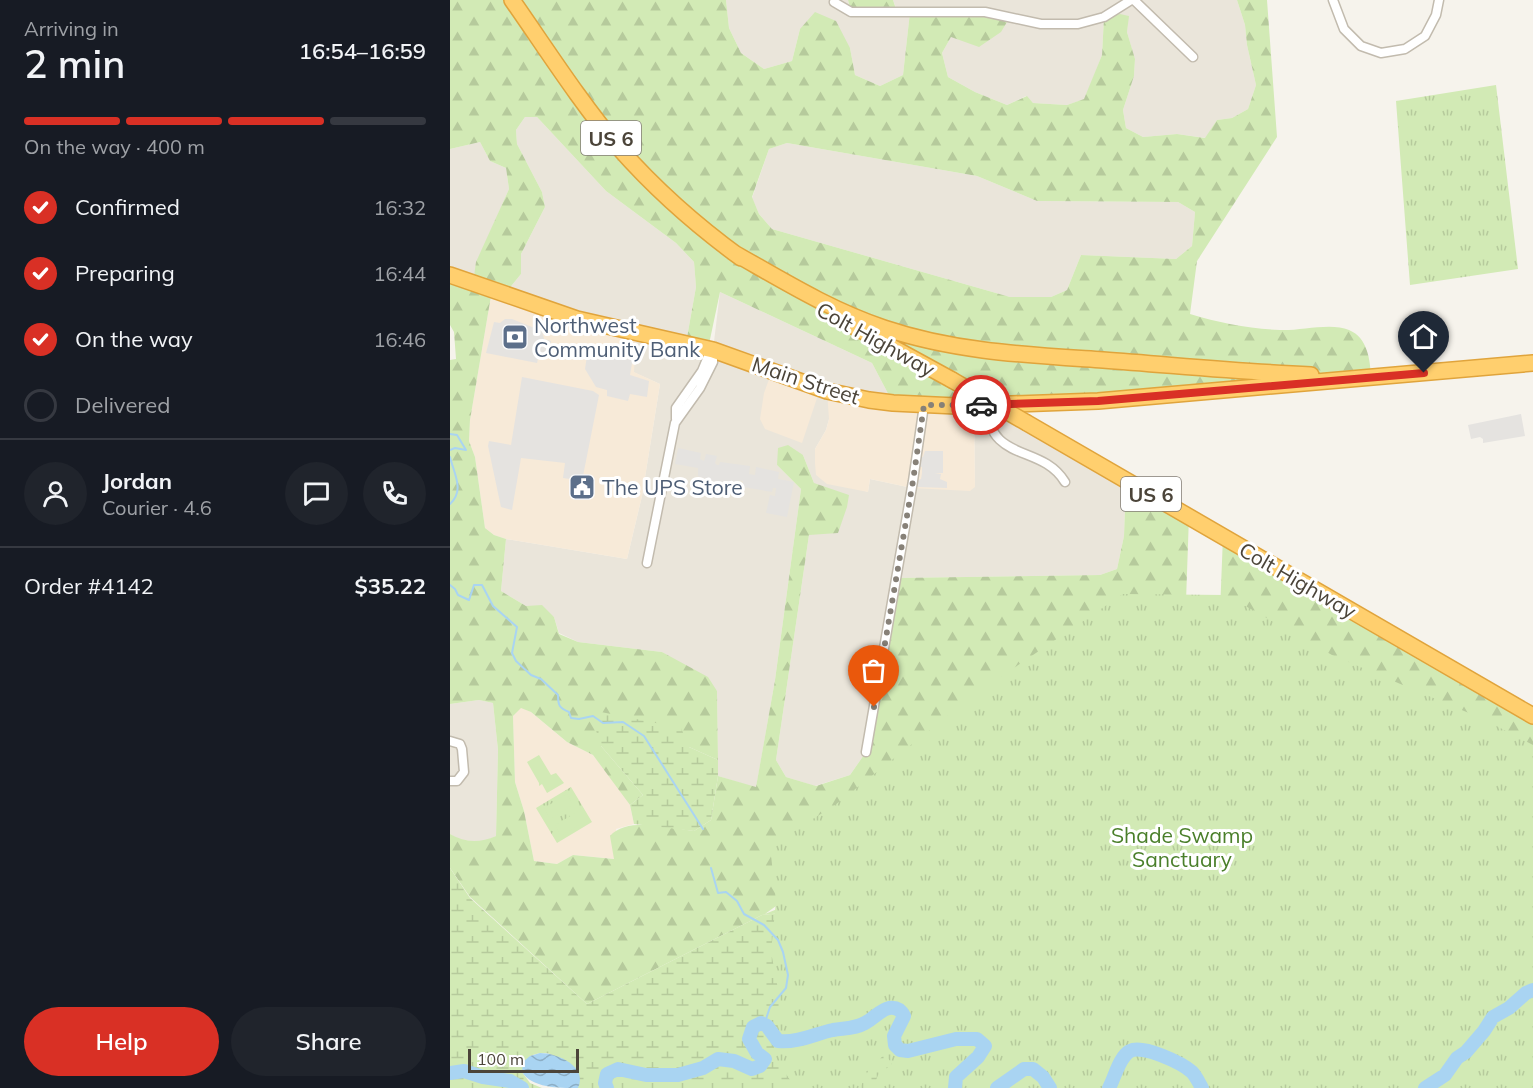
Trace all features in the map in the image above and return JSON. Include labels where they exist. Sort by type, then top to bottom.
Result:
[{"type":"highway","name":"Colt Highway","points":[[512,0],[581,99],[618,147],[673,203],[734,253],[801,298],[952,380],[1533,716]]},
{"type":"highway","points":[[734,253],[808,294],[863,320],[902,334],[953,347],[1265,372],[1371,377]]},
{"type":"highway","name":"Main Street","points":[[450,275],[578,319],[713,350],[838,394],[869,400],[924,405],[1098,401],[1533,363]]},
{"type":"street","points":[[834,2],[851,12],[985,12],[1041,24],[1078,24],[1104,17],[1133,0],[1193,57]]},
{"type":"street","points":[[1333,0],[1344,29],[1361,46],[1381,52],[1405,49],[1425,36],[1436,15],[1439,0]]},
{"type":"street","points":[[646,563],[661,482],[676,419],[699,388],[713,362],[713,350]]},
{"type":"street","points":[[866,752],[924,405]]},
{"type":"street","points":[[987,405],[988,419],[995,437],[1010,448],[1049,465],[1065,482]]},
{"type":"street","points":[[450,741],[460,744],[464,772],[458,781],[450,781]]},
{"type":"shaded area","points":[[726,0],[848,0],[851,12],[897,11],[893,0],[1237,0],[1245,25],[1256,85],[1248,109],[1232,118],[1217,120],[1206,138],[1177,134],[1143,137],[1126,128],[1123,110],[1134,76],[1135,60],[1127,32],[1128,16],[1104,17],[1102,55],[1085,99],[1067,105],[1033,103],[1026,96],[1007,105],[975,92],[948,77],[942,53],[951,37],[910,12],[903,75],[880,86],[855,75],[850,48],[800,29],[792,61],[764,69],[741,53],[729,28]]},
{"type":"shaded area","points":[[525,117],[537,117],[606,191],[676,243],[694,262],[696,287],[686,343],[504,295],[521,274],[521,254],[545,207],[542,192],[517,144],[516,130]]},
{"type":"shaded area","points":[[480,142],[490,161],[506,168],[509,189],[477,262],[473,283],[450,275],[450,149]]},
{"type":"shaded area","points":[[787,143],[977,176],[1037,201],[1178,202],[1195,212],[1192,246],[1176,259],[1081,255],[1067,290],[1051,297],[1010,297],[772,229],[759,214],[752,198],[769,149]]},
{"type":"shaded area","points":[[720,292],[872,363],[893,403],[829,419],[826,430],[815,449],[817,475],[868,492],[870,479],[912,488],[975,487],[974,405],[1024,405],[1027,423],[1126,480],[1124,536],[1117,569],[1100,575],[896,578],[866,752],[850,775],[815,786],[786,777],[776,760],[809,535],[814,483],[803,455],[777,465],[801,489],[775,680],[756,788],[718,776],[717,691],[662,652],[578,642],[559,633],[554,617],[526,606],[501,591],[506,539],[627,559],[642,496],[660,384],[633,372],[636,337],[713,350]]},
{"type":"shaded area","points":[[491,296],[636,337],[634,372],[660,384],[642,496],[627,559],[506,539],[494,535],[485,528],[475,457],[469,441],[470,420]]},
{"type":"shaded area","points":[[505,319],[512,319],[542,331],[544,339],[551,341],[547,356],[539,354],[537,363],[486,353],[494,322],[500,323]]},
{"type":"shaded area","points":[[599,344],[628,348],[628,355],[633,357],[630,375],[649,381],[647,397],[630,394],[628,401],[607,396],[607,390],[596,387],[585,369],[588,349],[596,349]]},
{"type":"shaded area","points":[[772,371],[820,389],[802,443],[765,429],[760,419],[764,393]]},
{"type":"shaded area","points":[[522,377],[593,391],[599,395],[583,476],[576,480],[563,478],[565,463],[521,458],[512,510],[501,507],[488,446],[489,441],[511,445]]},
{"type":"shaded area","points":[[827,391],[974,405],[975,487],[970,491],[912,488],[870,479],[868,492],[827,484],[816,475],[815,449],[826,430],[829,419]]},
{"type":"shaded area","points":[[1521,414],[1525,436],[1483,443],[1480,437],[1471,439],[1468,425]]},
{"type":"shaded area","points":[[678,448],[701,453],[700,459],[704,461],[706,454],[717,456],[715,463],[717,465],[720,462],[750,466],[749,474],[755,475],[756,467],[779,472],[778,479],[794,482],[787,517],[766,513],[770,495],[775,496],[776,488],[773,488],[772,492],[743,487],[743,481],[739,480],[737,487],[698,476],[698,468],[675,464]]},
{"type":"shaded area","points":[[925,451],[943,451],[943,473],[935,473],[941,474],[940,479],[947,482],[947,488],[916,487],[922,473],[922,467],[918,466],[919,456],[923,457]]},
{"type":"shaded area","points":[[479,700],[493,703],[498,750],[496,836],[484,842],[460,840],[450,834],[450,704]]},
{"type":"shaded area","points":[[521,707],[531,712],[567,742],[593,755],[630,805],[634,824],[616,829],[615,859],[573,855],[557,864],[534,861],[524,811],[515,782],[513,716]]},
{"type":"green space","points":[[450,0],[726,0],[729,28],[741,53],[764,69],[792,61],[800,29],[815,12],[836,21],[850,48],[855,75],[880,86],[903,75],[910,12],[1010,17],[1001,32],[979,47],[951,37],[942,53],[948,77],[975,92],[1007,105],[1027,96],[1033,103],[1067,105],[1084,99],[1102,55],[1104,17],[1120,14],[1129,16],[1127,32],[1135,59],[1134,76],[1123,110],[1126,128],[1143,137],[1177,134],[1205,138],[1217,120],[1232,118],[1248,109],[1256,85],[1245,25],[1237,0],[1267,0],[1277,137],[1197,261],[1190,314],[1224,323],[1258,328],[1288,330],[1333,327],[1349,330],[1360,338],[1367,350],[1371,377],[1261,388],[893,403],[872,363],[720,292],[708,349],[686,343],[696,287],[694,262],[676,243],[606,191],[537,117],[525,117],[516,130],[517,144],[542,192],[545,207],[521,254],[521,274],[504,295],[491,296],[470,420],[469,441],[475,457],[485,528],[494,535],[506,539],[501,591],[526,606],[542,605],[554,617],[559,634],[578,642],[662,652],[708,677],[717,691],[718,760],[689,747],[601,746],[643,795],[630,805],[593,755],[567,742],[531,712],[521,708],[513,716],[515,782],[524,811],[534,861],[557,864],[573,855],[614,859],[610,836],[627,826],[649,825],[694,831],[711,820],[718,776],[756,787],[775,680],[801,489],[777,465],[778,448],[788,445],[803,455],[814,483],[849,495],[838,533],[809,535],[776,760],[786,777],[816,786],[850,775],[866,752],[896,578],[1100,575],[1117,569],[1124,536],[1126,480],[1189,516],[1185,630],[964,770],[765,914],[831,887],[1219,637],[1223,536],[1533,716],[1533,837],[762,915],[587,1004],[470,897],[450,868],[450,834],[473,841],[496,836],[498,750],[493,703],[479,700],[450,704],[450,360],[456,359],[454,332],[450,325],[450,275],[473,283],[476,262],[509,189],[506,168],[490,161],[480,142],[450,149]],"holes":[[[787,143],[977,176],[1037,201],[1178,202],[1195,212],[1192,246],[1176,259],[1081,255],[1067,290],[1051,297],[1010,297],[772,229],[759,214],[752,197],[769,149]]]},
{"type":"green space","points":[[848,0],[893,0],[897,12],[851,12]]},
{"type":"green space","points":[[1496,85],[1518,269],[1410,285],[1396,101]]},
{"type":"green space","name":"Shade Swamp Sanctuary","points":[[1123,594],[1226,595],[1332,655],[1483,719],[1533,745],[1533,1088],[873,1088],[878,1075],[892,1064],[885,1054],[869,1069],[860,1088],[793,1088],[773,1054],[781,1005],[771,952],[776,901],[770,846],[835,805],[974,695]]},
{"type":"green space","points":[[601,712],[681,728],[689,747],[718,760],[718,776],[711,820],[694,831],[634,824],[630,805],[643,795],[601,746],[593,721]]},
{"type":"green space","points":[[539,755],[551,775],[556,773],[564,783],[547,793],[542,784],[539,786],[527,762]]},
{"type":"green space","points":[[571,787],[592,822],[557,843],[536,808]]},
{"type":"green space","points":[[567,794],[573,805],[550,819],[544,808]]},
{"type":"green space","points":[[577,812],[583,822],[561,836],[555,825]]},
{"type":"green space","points":[[450,868],[470,898],[587,1004],[762,915],[901,900],[1533,1088],[577,1088],[579,1085],[559,1060],[547,1053],[539,1053],[530,1056],[522,1072],[530,1083],[542,1088],[450,1088]]},
{"type":"water","points":[[540,1053],[555,1055],[575,1067],[580,1080],[578,1088],[546,1086],[526,1077],[522,1072],[523,1062],[530,1056]]},
{"type":"waterway","points":[[450,434],[457,435],[466,450],[455,448],[450,450]]},
{"type":"waterway","points":[[450,457],[458,487],[450,504]]},
{"type":"waterway","points":[[450,585],[458,595],[469,600],[474,585],[482,585],[493,606],[517,627],[512,653],[516,661],[558,695],[560,706],[569,712],[571,718],[593,716],[603,723],[623,722],[644,736],[703,829]]},
{"type":"waterway","points":[[711,868],[718,893],[726,892],[737,901],[744,914],[764,925],[778,940],[783,952],[788,975],[786,988],[770,1007],[764,1025]]},
{"type":"waterway","points":[[1425,1088],[1445,1075],[1457,1058],[1466,1052],[1484,1031],[1493,1017],[1533,990]]},
{"type":"waterway","points":[[607,1088],[605,1083],[607,1074],[618,1069],[646,1075],[678,1075],[703,1068],[718,1059],[734,1061],[752,1069],[760,1066],[765,1059],[757,1053],[749,1039],[753,1027],[761,1023],[767,1026],[778,1041],[792,1041],[857,1026],[889,1008],[898,1009],[904,1016],[894,1036],[895,1045],[900,1050],[908,1051],[956,1039],[977,1039],[985,1046],[978,1057],[956,1077],[955,1088]]},
{"type":"waterway","points":[[1109,1088],[1123,1058],[1130,1051],[1136,1050],[1152,1052],[1180,1064],[1192,1072],[1202,1088]]},
{"type":"waterway","points":[[997,1088],[1024,1069],[1033,1069],[1043,1077],[1050,1088]]},
{"type":"waterway","points":[[450,1073],[464,1071],[483,1077],[510,1081],[522,1088]]},
{"type":"way so far","points":[[874,707],[924,405],[981,405]]},
{"type":"place","name":"Northwest Community Bank","points":[[515,337]]},
{"type":"place","name":"The UPS Store","points":[[582,487]]},
{"type":"route","points":[[981,405],[1098,401],[1424,373]]}]
